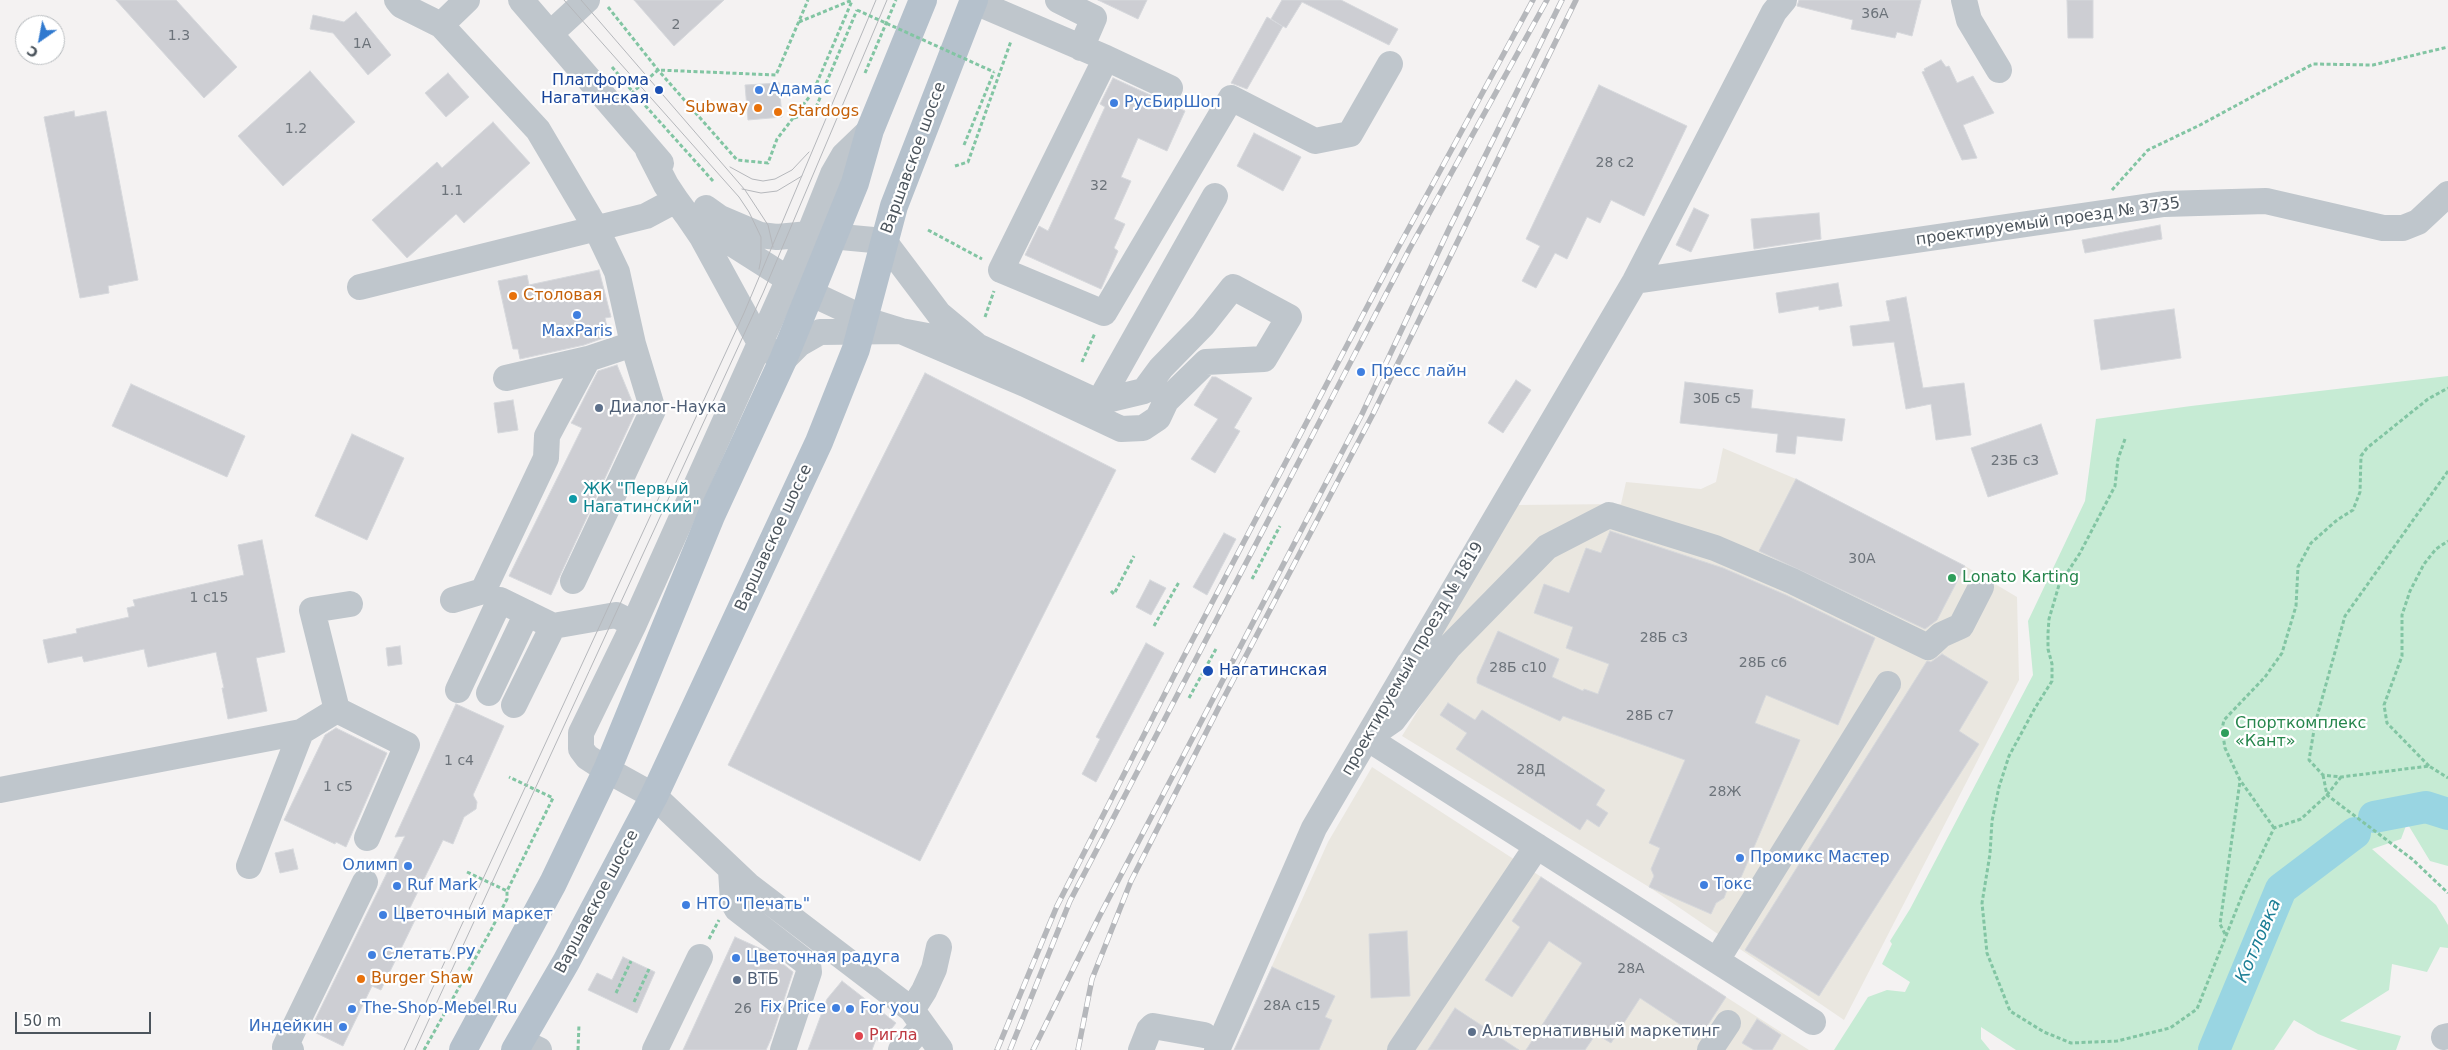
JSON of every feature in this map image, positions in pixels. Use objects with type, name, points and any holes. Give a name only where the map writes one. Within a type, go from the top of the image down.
[{"type":"main road","points":[[463,1050],[553,882],[607,770],[711,516],[783,360],[799,286],[821,236],[855,183],[870,130],[924,0]]},
{"type":"main road","name":"Варшавское шоссе","points":[[525,1047],[566,962],[654,796],[818,442],[856,349],[894,206],[974,1]]},
{"type":"street","points":[[397,0],[401,5],[441,25],[538,130],[596,228],[617,272],[633,344],[653,410],[572,581]]},
{"type":"street","points":[[441,25],[467,0]]},
{"type":"street","points":[[521,0],[648,150],[700,203],[720,218],[760,235],[777,237],[821,236],[884,241],[939,314],[975,345],[1095,409],[1121,429],[1143,428],[1158,418],[1166,400],[1206,362],[1264,359],[1289,317],[1233,287],[1203,325],[1161,368],[1144,390],[1095,409],[1025,384],[901,331]]},
{"type":"street","points":[[550,34],[587,0]]},
{"type":"street","points":[[1058,0],[1094,18],[1081,48]]},
{"type":"street","name":"проектируемый проезд № 1819","points":[[1210,1043],[1314,828],[1635,281],[1774,12],[1784,0]]},
{"type":"street","points":[[1964,0],[1968,20],[2000,70]]},
{"type":"street","points":[[974,1],[1170,88]]},
{"type":"street","points":[[1106,58],[1001,270],[1104,313],[1231,98],[1316,140],[1350,134],[1390,64]]},
{"type":"street","points":[[648,150],[682,208],[702,237],[760,343],[783,360],[799,344],[820,332],[862,324]]},
{"type":"street","name":"проектируемый проезд № 3735","points":[[1635,281],[2164,204],[2266,201],[2383,228],[2402,228],[2418,222],[2448,194]]},
{"type":"street","points":[[1095,409],[1215,196]]},
{"type":"street","points":[[360,287],[682,208],[799,286],[862,324],[975,345]]},
{"type":"street","points":[[799,286],[760,343],[634,624],[581,733],[581,748],[587,757],[654,796],[748,885],[918,1018],[940,1049]]},
{"type":"street","points":[[506,378],[588,359],[633,344]]},
{"type":"street","points":[[458,690],[492,596],[546,458],[546,436],[588,359]]},
{"type":"street","points":[[1813,1022],[1367,738],[1394,720],[1448,648],[1547,547],[1608,515],[1715,548],[1792,581],[1928,648],[1941,635],[1960,626],[1980,587]]},
{"type":"street","points":[[453,600],[492,596],[553,626],[616,615],[634,624]]},
{"type":"street","points":[[350,604],[312,610],[337,710],[407,745],[367,838]]},
{"type":"street","points":[[489,693],[527,613]]},
{"type":"street","points":[[514,705],[553,626]]},
{"type":"street","points":[[1717,960],[1888,684]]},
{"type":"street","points":[[0,790],[301,732],[337,710]]},
{"type":"street","points":[[249,866],[301,732]]},
{"type":"street","points":[[1400,1050],[1536,846]]},
{"type":"street","points":[[731,870],[734,902],[737,909],[808,964],[809,972],[783,1050]]},
{"type":"street","points":[[291,1050],[285,1047],[365,882]]},
{"type":"street","points":[[901,1050],[918,1018],[924,991],[934,969],[939,947]]},
{"type":"street","points":[[655,1050],[700,957]]},
{"type":"street","points":[[1710,1050],[1728,1023]]},
{"type":"street","points":[[1141,1050],[1149,1030],[1153,1026],[1210,1043]]},
{"type":"path","points":[[602,0],[658,70],[737,160],[768,162],[777,139],[814,92],[852,1]]},
{"type":"path","points":[[634,92],[658,70],[776,75],[808,0]]},
{"type":"path","points":[[865,73],[896,0]]},
{"type":"path","points":[[799,22],[852,1]]},
{"type":"path","points":[[793,119],[814,112],[857,10],[994,72],[964,145]]},
{"type":"path","points":[[955,166],[968,162],[1018,20]]},
{"type":"path","points":[[2088,215],[2148,150],[2208,121],[2313,64],[2373,65],[2448,48]]},
{"type":"path","points":[[612,68],[712,181]]},
{"type":"path","points":[[928,230],[1001,270],[985,317]]},
{"type":"path","points":[[1082,362],[1104,313]]},
{"type":"path","points":[[2274,828],[2240,780],[2225,748],[2222,729],[2224,720],[2265,677],[2284,649],[2296,606],[2298,567],[2311,543],[2337,520],[2354,510],[2360,492],[2361,456],[2367,448],[2428,399],[2448,388]]},
{"type":"path","points":[[2125,439],[2118,459],[2115,486],[2080,554],[2059,585],[2049,618],[2048,650],[2052,664],[2052,681],[2017,739],[1999,787],[1992,821],[1990,854],[1982,903],[1988,953],[2010,1011],[2044,1032],[2071,1043],[2117,1041],[2170,1028],[2196,1009],[2226,934],[2274,828],[2301,819],[2327,796],[2341,777]]},
{"type":"path","points":[[2448,471],[2345,616],[2315,724],[2309,760],[2323,775],[2327,796],[2412,859],[2448,893]]},
{"type":"path","points":[[1252,579],[1280,526]]},
{"type":"path","points":[[2448,541],[2436,550],[2424,564],[2410,591],[2402,615],[2402,656],[2384,704],[2387,723],[2428,766],[2448,778]]},
{"type":"path","points":[[1111,591],[1114,594],[1134,556]]},
{"type":"path","points":[[1154,626],[1179,582]]},
{"type":"path","points":[[1189,698],[1217,646]]},
{"type":"path","points":[[2323,775],[2341,777],[2428,766]]},
{"type":"path","points":[[424,1050],[490,932],[506,899],[507,891],[553,798],[509,777]]},
{"type":"path","points":[[2226,934],[2220,924],[2240,780]]},
{"type":"path","points":[[467,872],[507,891]]},
{"type":"path","points":[[700,957],[722,911]]},
{"type":"path","points":[[616,993],[631,961]]},
{"type":"path","points":[[634,1002],[649,969]]},
{"type":"path","points":[[578,1024],[578,1050]]},
{"type":"shaded area","points":[[1723,448],[1796,479],[1965,566],[2017,597],[2019,680],[1844,1020],[1649,887],[1402,736],[1445,667],[1429,651],[1516,505],[1621,504],[1626,482],[1701,489],[1716,482]]},
{"type":"shaded area","points":[[1372,767],[1809,1050],[1234,1050],[1328,842]]},
{"type":"green space","name":"Спорткомплекс «Кант»","points":[[2448,376],[2448,866],[2430,861],[2407,823],[2401,839],[2372,849],[2436,905],[2448,925],[2448,948],[2440,947],[2427,972],[2392,964],[2389,990],[2340,1021],[2401,1036],[2396,1050],[2358,1050],[2318,1034],[2294,1020],[2274,1050],[2016,1050],[1981,1027],[1981,1039],[1990,1050],[1834,1050],[1868,997],[1887,990],[1905,992],[1910,982],[1882,964],[1892,944],[1890,941],[1910,909],[2033,675],[2028,621],[2085,501],[2096,419]]},
{"type":"building","points":[[116,0],[176,0],[237,67],[204,98]]},
{"type":"building","points":[[634,0],[724,0],[674,46]]},
{"type":"building","points":[[1098,0],[1147,0],[1138,19]]},
{"type":"building","points":[[1282,0],[1341,0],[1398,29],[1389,45],[1302,2],[1286,28],[1283,26],[1247,89],[1231,83],[1267,17],[1282,26],[1271,19]]},
{"type":"building","points":[[1799,0],[1921,0],[1912,36],[1897,32],[1895,38],[1851,29],[1853,20],[1797,6]]},
{"type":"building","points":[[2067,0],[2093,0],[2093,38],[2068,38]]},
{"type":"building","points":[[356,12],[391,55],[368,75],[333,33],[310,29],[313,15],[344,22]]},
{"type":"building","points":[[1941,60],[1946,67],[1949,66],[1957,83],[1973,76],[1994,113],[1963,125],[1977,158],[1962,160],[1922,72]]},
{"type":"building","points":[[310,71],[355,122],[283,186],[238,136]]},
{"type":"building","points":[[448,73],[469,97],[446,117],[425,93]]},
{"type":"building","points":[[1113,78],[1185,111],[1167,151],[1138,138],[1121,177],[1131,181],[1114,219],[1125,224],[1114,248],[1118,251],[1101,289],[1025,255],[1039,226],[1048,231],[1105,107],[1100,104]]},
{"type":"building","points":[[779,83],[782,117],[748,120],[745,85]]},
{"type":"building","points":[[1599,85],[1687,126],[1644,216],[1611,200],[1600,223],[1587,217],[1567,259],[1555,253],[1536,288],[1522,281],[1540,246],[1526,239]]},
{"type":"building","points":[[74,111],[75,117],[106,111],[138,280],[108,286],[109,293],[80,298],[44,117]]},
{"type":"building","points":[[493,122],[530,163],[464,223],[456,214],[407,258],[372,220],[437,162],[442,168]]},
{"type":"building","points":[[1254,133],[1301,157],[1283,191],[1237,166]]},
{"type":"building","points":[[1694,208],[1709,215],[1691,252],[1676,245]]},
{"type":"building","points":[[1819,213],[1821,239],[1754,249],[1751,219]]},
{"type":"building","points":[[2160,225],[2162,239],[2085,253],[2082,240]]},
{"type":"building","points":[[599,270],[611,317],[605,318],[609,336],[584,345],[520,359],[518,349],[513,349],[498,281],[527,275],[529,285]]},
{"type":"building","points":[[1838,283],[1842,306],[1819,310],[1819,306],[1779,313],[1776,293]]},
{"type":"building","points":[[1906,297],[1923,388],[1964,383],[1971,435],[1936,440],[1931,404],[1906,409],[1894,342],[1853,346],[1850,326],[1890,321],[1886,301]]},
{"type":"building","points":[[2174,309],[2181,358],[2101,370],[2094,320]]},
{"type":"building","name":"ЖК \"Первый Нагатинский\"","points":[[617,365],[636,411],[551,595],[509,576],[582,428],[571,423],[598,371]]},
{"type":"building","points":[[925,373],[1116,470],[920,861],[728,765]]},
{"type":"building","points":[[1212,377],[1216,377],[1252,398],[1234,428],[1240,431],[1215,473],[1191,459],[1218,419],[1194,405]]},
{"type":"building","points":[[1516,380],[1531,390],[1503,433],[1488,423]]},
{"type":"building","points":[[1685,382],[1753,390],[1751,408],[1845,419],[1842,441],[1797,436],[1795,454],[1776,452],[1778,434],[1680,423]]},
{"type":"building","points":[[131,384],[245,436],[227,477],[112,426]]},
{"type":"building","points":[[513,400],[518,430],[498,433],[494,403]]},
{"type":"building","points":[[2041,424],[2058,474],[1988,497],[1971,448]]},
{"type":"building","points":[[352,434],[404,458],[367,540],[315,516]]},
{"type":"building","points":[[1796,479],[1965,566],[1937,620],[1925,629],[1759,551]]},
{"type":"building","points":[[1610,531],[1723,568],[1786,595],[1875,638],[1838,725],[1766,695],[1755,723],[1800,740],[1739,882],[1731,879],[1724,898],[1716,903],[1711,914],[1649,887],[1654,876],[1651,869],[1660,848],[1649,843],[1685,760],[1563,716],[1560,721],[1477,683],[1477,678],[1498,631],[1559,659],[1552,677],[1583,691],[1584,689],[1598,694],[1609,664],[1566,648],[1573,627],[1534,613],[1544,584],[1569,593],[1586,548],[1601,553]]},
{"type":"building","points":[[1224,533],[1236,539],[1207,595],[1193,587]]},
{"type":"building","points":[[262,540],[285,652],[256,658],[267,711],[228,719],[222,688],[224,688],[216,652],[148,667],[144,649],[84,662],[82,656],[48,663],[43,640],[77,633],[76,629],[129,617],[127,608],[135,606],[133,600],[244,575],[238,545]]},
{"type":"building","points":[[1150,580],[1166,588],[1151,615],[1136,607]]},
{"type":"building","points":[[1146,643],[1164,653],[1096,782],[1082,774],[1100,739],[1096,737]]},
{"type":"building","points":[[400,646],[402,664],[388,666],[386,648]]},
{"type":"building","points":[[1942,654],[1988,682],[1959,731],[1979,744],[1819,996],[1745,950],[1927,661],[1931,662]]},
{"type":"building","points":[[1448,703],[1475,720],[1482,710],[1605,790],[1596,805],[1608,813],[1599,827],[1587,819],[1580,830],[1456,749],[1467,733],[1440,715]]},
{"type":"building","points":[[456,704],[504,726],[473,795],[477,802],[476,809],[464,817],[453,844],[443,840],[406,916],[415,920],[381,990],[372,986],[343,1046],[310,1030],[405,836],[395,837]]},
{"type":"building","points":[[336,728],[387,753],[346,847],[336,842],[335,844],[284,820],[325,735]]},
{"type":"building","points":[[293,849],[298,869],[280,873],[275,853]]},
{"type":"building","points":[[1541,877],[1726,997],[1698,1040],[1682,1030],[1684,1027],[1640,998],[1611,1043],[1596,1034],[1585,1050],[1526,1050],[1582,963],[1549,941],[1512,997],[1485,980],[1520,927],[1512,921]]},
{"type":"building","points":[[1407,931],[1410,996],[1371,998],[1369,934]]},
{"type":"building","points":[[735,937],[768,952],[793,972],[766,1050],[683,1050]]},
{"type":"building","points":[[623,957],[655,972],[637,1013],[588,990],[597,973],[612,980]]},
{"type":"building","points":[[1272,967],[1335,996],[1325,1017],[1332,1020],[1319,1050],[1234,1050]]},
{"type":"building","name":"For you","points":[[842,981],[896,1023],[881,1042],[876,1039],[872,1050],[808,1050],[827,999]]},
{"type":"building","points":[[1455,1008],[1519,1050],[1428,1050]]},
{"type":"building","points":[[1757,1019],[1781,1035],[1772,1050],[1754,1050],[1742,1043]]},
{"type":"waterway","name":"Котловка","points":[[2374,817],[2426,807],[2448,814]]},
{"type":"waterway","name":"Котловка","points":[[2214,1050],[2281,889],[2355,833]]},
{"type":"tram line","points":[[564,0],[739,197],[749,212],[761,237],[759,269]]},
{"type":"tram line","points":[[581,0],[745,190],[768,225],[773,247]]},
{"type":"tram line","points":[[404,1050],[744,313],[876,0]]},
{"type":"tram line","points":[[415,1050],[763,293],[887,0]]},
{"type":"tram line","points":[[730,167],[752,179],[763,181],[775,179],[792,170],[809,152]]},
{"type":"tram line","points":[[742,189],[761,193],[777,191],[802,176]]},
{"type":"railway","points":[[997,1050],[1057,906],[1183,658],[1398,248],[1533,0]]},
{"type":"railway","points":[[1010,1050],[1070,901],[1410,248],[1547,0]]},
{"type":"railway","points":[[1033,1050],[1099,917],[1362,414],[1449,229],[1562,0]]},
{"type":"railway","points":[[1078,1050],[1092,979],[1131,881],[1219,707],[1373,414],[1576,0]]},
{"type":"place","name":"Платформа Нагатинская","points":[[659,90]]},
{"type":"place","name":"Адамас","points":[[759,90]]},
{"type":"place","name":"РусБирШоп","points":[[1114,103]]},
{"type":"place","name":"Subway","points":[[758,108]]},
{"type":"place","name":"Stardogs","points":[[778,112]]},
{"type":"place","name":"Столовая","points":[[513,296]]},
{"type":"place","name":"MaxParis","points":[[577,315]]},
{"type":"place","name":"Пресс лайн","points":[[1361,372]]},
{"type":"place","name":"Диалог-Наука","points":[[599,408]]},
{"type":"place","name":"ЖК \"Первый Нагатинский\"","points":[[573,499]]},
{"type":"place","name":"Lonato Karting","points":[[1952,578]]},
{"type":"place","name":"Нагатинская","points":[[1208,671]]},
{"type":"place","name":"Спорткомплекс «Кант»","points":[[2225,733]]},
{"type":"place","name":"Промикс Мастер","points":[[1740,858]]},
{"type":"place","name":"Олимп","points":[[408,866]]},
{"type":"place","name":"Токс","points":[[1704,885]]},
{"type":"place","name":"Ruf Mark","points":[[397,886]]},
{"type":"place","name":"НТО \"Печать\"","points":[[686,905]]},
{"type":"place","name":"Цветочный маркет","points":[[383,915]]},
{"type":"place","name":"Слетать.РУ","points":[[372,955]]},
{"type":"place","name":"Цветочная радуга","points":[[736,958]]},
{"type":"place","name":"Burger Shaw","points":[[361,979]]},
{"type":"place","name":"ВТБ","points":[[737,980]]},
{"type":"place","name":"Fix Price","points":[[836,1008]]},
{"type":"place","name":"The-Shop-Mebel.Ru","points":[[352,1009]]},
{"type":"place","name":"For you","points":[[850,1009]]},
{"type":"place","name":"Индейкин","points":[[343,1027]]},
{"type":"place","name":"Альтернативный маркетинг","points":[[1472,1032]]},
{"type":"place","name":"Ригла","points":[[859,1036]]}]
